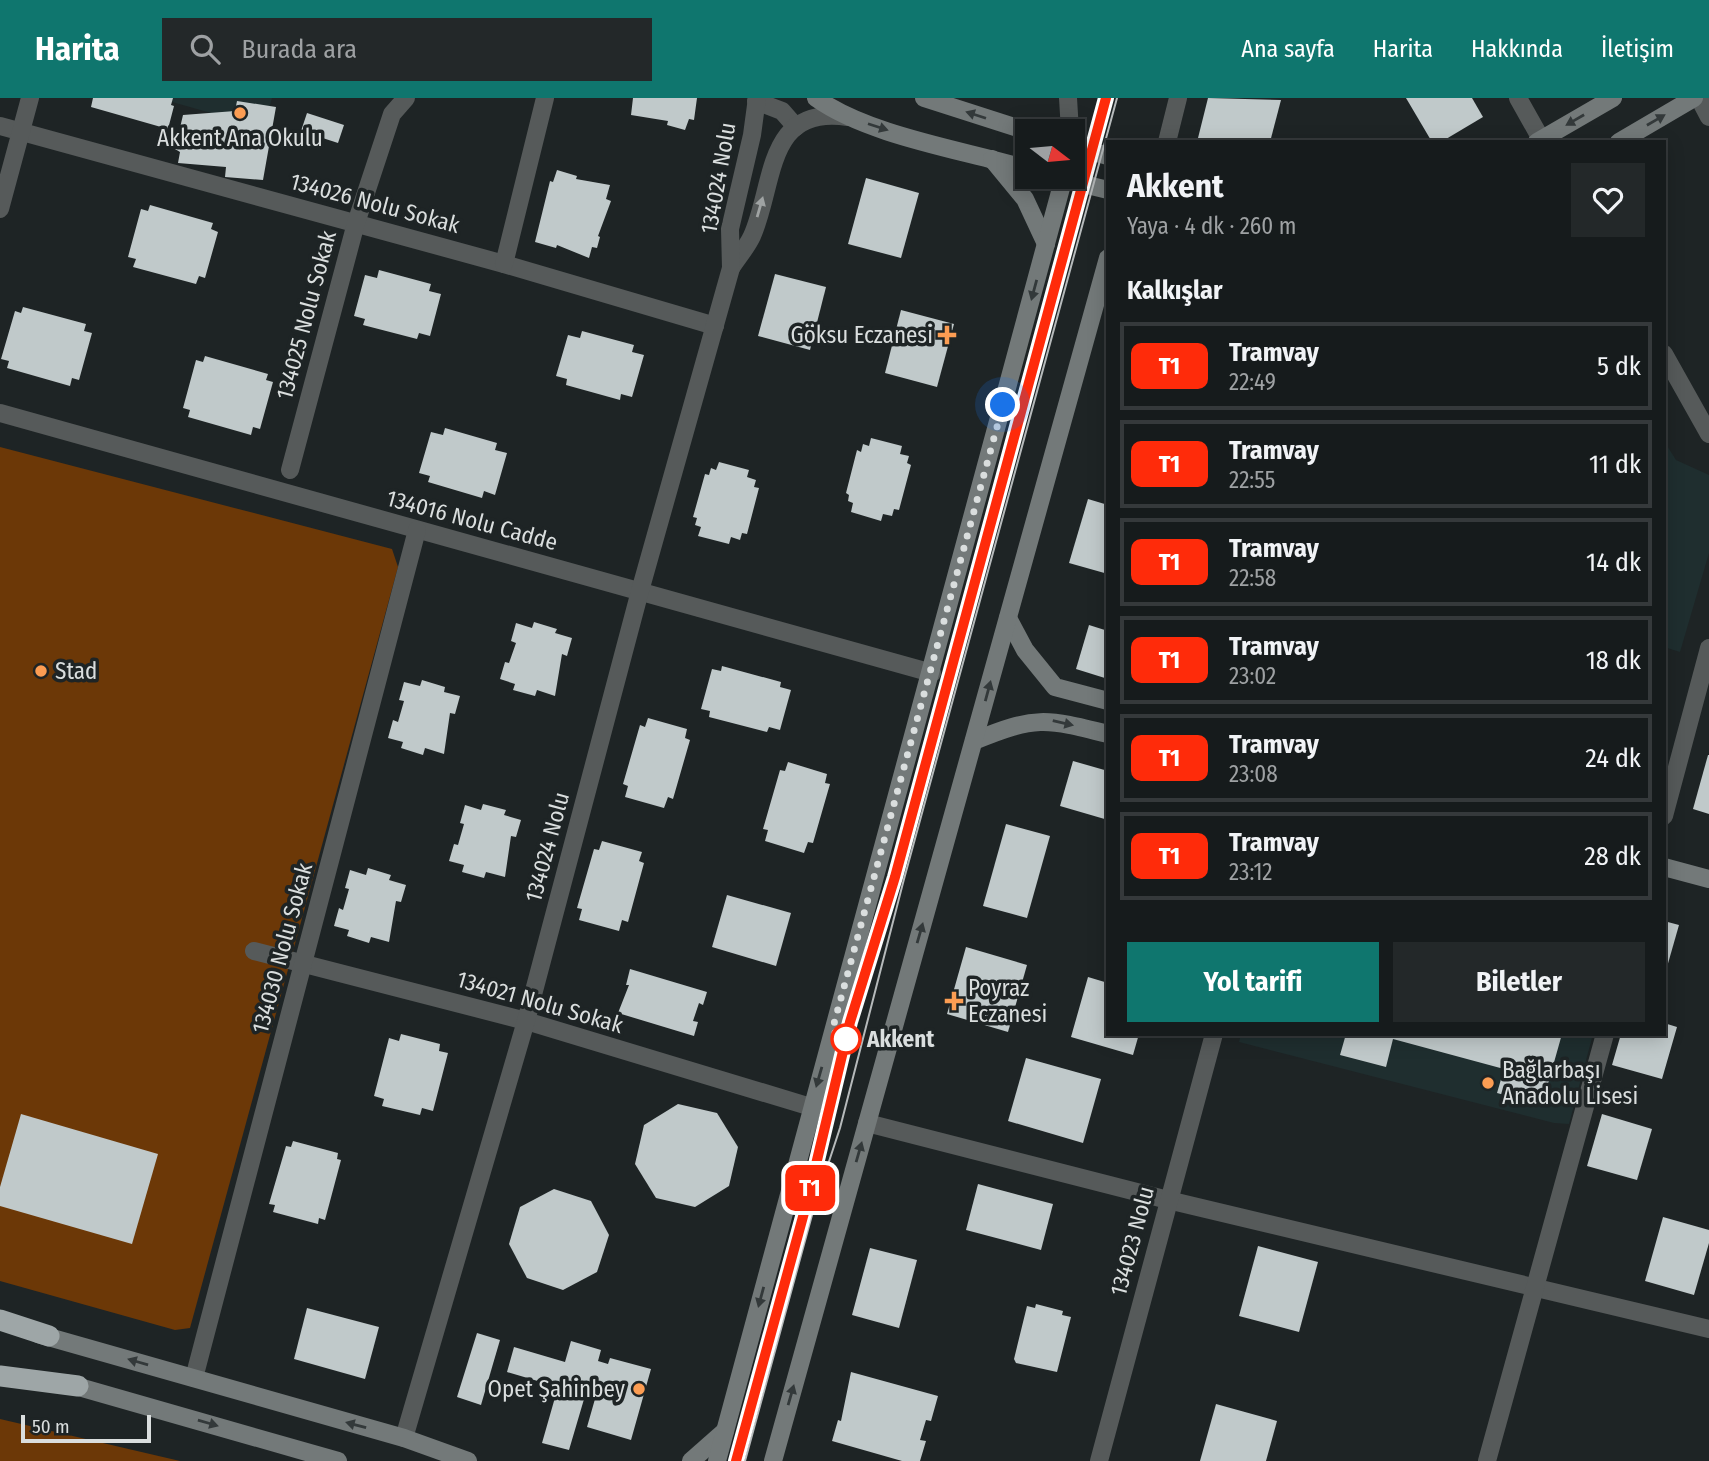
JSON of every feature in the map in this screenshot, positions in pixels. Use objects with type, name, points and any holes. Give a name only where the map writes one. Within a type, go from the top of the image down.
[{"type":"highway","points":[[0,1322],[49,1336]]},
{"type":"highway","points":[[0,1376],[78,1386]]},
{"type":"main road","points":[[816,98],[848,117],[1015,166]]},
{"type":"main road","points":[[924,98],[1015,127]]},
{"type":"main road","points":[[1541,140],[1613,98]]},
{"type":"main road","points":[[1622,140],[1696,98]]},
{"type":"main road","points":[[1085,149],[1106,155]]},
{"type":"main road","points":[[992,159],[1025,199],[1046,244]]},
{"type":"main road","points":[[1085,184],[1106,190]]},
{"type":"main road","points":[[718,1461],[811,1107],[932,674],[1046,244],[1058,189]]},
{"type":"main road","points":[[774,1459],[1106,267]]},
{"type":"main road","points":[[1008,618],[1025,650],[1055,687],[1106,700]]},
{"type":"main road","points":[[974,741],[1013,725],[1046,719],[1106,734]]},
{"type":"main road","points":[[1666,868],[1709,879]]},
{"type":"main road","points":[[49,1336],[404,1438],[468,1461]]},
{"type":"main road","points":[[0,1367],[78,1386],[338,1461]]},
{"type":"main road","points":[[691,1461],[725,1431]]},
{"type":"street","points":[[0,209],[30,98]]},
{"type":"street","name":"134025 Nolu Sokak","points":[[290,470],[356,223],[392,114],[406,98]]},
{"type":"street","points":[[504,264],[545,98]]},
{"type":"street","points":[[1068,98],[1069,119]]},
{"type":"street","points":[[1168,140],[1178,98]]},
{"type":"street","points":[[1518,98],[1539,140]]},
{"type":"street","points":[[1696,98],[1709,117]]},
{"type":"street","points":[[757,100],[782,111],[796,127],[816,117],[848,117]]},
{"type":"street","name":"134024 Nolu","points":[[404,1438],[526,1021],[640,591],[731,268],[730,229],[752,135],[757,100]]},
{"type":"street","name":"134026 Nolu Sokak","points":[[0,126],[504,264],[715,326]]},
{"type":"street","name":"134024 Nolu","points":[[731,268],[752,236],[774,156],[796,127]]},
{"type":"street","points":[[1666,358],[1709,434]]},
{"type":"street","name":"134016 Nolu Cadde","points":[[0,413],[932,674]]},
{"type":"street","name":"134030 Nolu Sokak","points":[[194,1378],[417,530]]},
{"type":"street","points":[[1666,809],[1709,648]]},
{"type":"street","name":"134021 Nolu Sokak","points":[[254,951],[526,1021],[811,1107]]},
{"type":"street","name":"134023 Nolu","points":[[1099,1461],[1213,1036]]},
{"type":"street","points":[[1487,1461],[1604,1036]]},
{"type":"street","points":[[867,1123],[1168,1200],[1535,1285],[1709,1329]]},
{"type":"shaded area","name":"Akkent Ana Okulu","points":[[158,98],[272,98],[264,128]]},
{"type":"shaded area","points":[[1666,444],[1676,460],[1709,475],[1709,553],[1680,652],[1666,648]]},
{"type":"shaded area","points":[[0,447],[392,549],[398,567],[190,1328],[175,1330],[0,1281]]},
{"type":"shaded area","name":"Bağlarbaşı Anadolu Lisesi","points":[[1240,1036],[1592,1036],[1569,1124],[1554,1123],[1239,1042]]},
{"type":"shaded area","points":[[0,1419],[180,1461],[0,1461]]},
{"type":"building","points":[[93,98],[173,98],[171,105],[174,106],[168,129],[91,107]]},
{"type":"building","points":[[633,98],[697,98],[694,120],[689,119],[685,130],[667,125],[668,121],[631,115]]},
{"type":"building","points":[[1208,98],[1281,100],[1271,140],[1198,138]]},
{"type":"building","points":[[1406,98],[1472,98],[1483,117],[1444,140],[1431,140]]},
{"type":"building","points":[[237,101],[276,107],[263,180],[225,177],[226,167],[178,163],[180,152],[175,149],[183,115],[235,111]]},
{"type":"building","points":[[307,113],[344,125],[338,143],[301,131]]},
{"type":"building","points":[[557,170],[577,176],[576,179],[610,185],[606,199],[611,201],[598,236],[597,248],[592,247],[589,258],[557,245],[556,248],[535,242],[550,181],[553,182]]},
{"type":"building","points":[[866,178],[919,193],[901,258],[848,244]]},
{"type":"building","points":[[150,205],[213,223],[211,229],[218,232],[205,278],[199,276],[196,284],[133,267],[136,259],[128,257],[141,209],[148,211]]},
{"type":"building","points":[[379,270],[431,284],[429,291],[441,294],[430,336],[419,333],[417,339],[363,325],[365,319],[354,316],[365,275],[377,278]]},
{"type":"building","points":[[775,274],[826,287],[810,350],[758,336]]},
{"type":"building","points":[[23,307],[86,324],[84,331],[92,333],[79,380],[72,378],[70,386],[7,368],[9,361],[1,359],[15,311],[21,313]]},
{"type":"building","points":[[901,310],[954,324],[937,387],[885,373]]},
{"type":"building","points":[[582,331],[634,345],[632,352],[644,355],[632,397],[621,394],[620,400],[566,385],[567,379],[556,376],[568,335],[580,338]]},
{"type":"building","points":[[205,356],[268,374],[266,380],[273,382],[260,429],[253,427],[251,435],[188,417],[190,410],[183,408],[196,360],[203,362]]},
{"type":"building","points":[[445,428],[497,443],[495,450],[507,453],[495,495],[484,491],[482,498],[428,482],[430,476],[419,473],[431,432],[443,435]]},
{"type":"building","points":[[871,438],[902,446],[900,454],[909,456],[907,463],[911,465],[899,510],[894,509],[892,516],[883,514],[881,521],[851,512],[853,503],[848,501],[849,495],[846,493],[857,450],[861,452],[863,444],[869,446]]},
{"type":"building","points":[[719,462],[749,470],[747,477],[756,480],[754,487],[759,488],[747,534],[742,533],[740,540],[731,537],[729,544],[698,536],[701,527],[695,525],[697,518],[693,517],[705,474],[709,475],[711,468],[716,470]]},
{"type":"building","points":[[1088,499],[1106,504],[1106,573],[1069,563]]},
{"type":"building","points":[[534,622],[557,629],[555,633],[572,638],[567,656],[562,654],[555,696],[537,690],[535,696],[513,690],[515,684],[500,679],[505,662],[509,663],[516,643],[511,641],[516,623],[532,628]]},
{"type":"building","points":[[1089,625],[1106,630],[1106,678],[1076,669]]},
{"type":"building","points":[[722,666],[781,682],[780,687],[791,690],[780,730],[769,727],[767,732],[709,717],[710,711],[701,709],[712,669],[721,671]]},
{"type":"building","points":[[422,680],[445,687],[444,692],[460,696],[455,714],[450,713],[444,754],[425,748],[423,755],[401,748],[403,742],[388,738],[393,720],[398,722],[404,701],[399,700],[404,682],[420,686]]},
{"type":"building","points":[[648,718],[687,729],[685,738],[690,740],[673,799],[668,797],[664,808],[625,797],[628,786],[623,784],[640,725],[645,727]]},
{"type":"building","points":[[1709,755],[1709,814],[1693,809]]},
{"type":"building","points":[[1073,761],[1106,770],[1106,819],[1060,806]]},
{"type":"building","points":[[788,762],[827,774],[825,783],[830,784],[813,843],[808,842],[804,853],[765,841],[768,830],[763,829],[780,770],[785,771]]},
{"type":"building","points":[[483,804],[506,810],[504,815],[521,820],[516,837],[511,836],[505,877],[486,872],[484,878],[462,872],[464,865],[449,861],[454,844],[458,845],[464,824],[460,823],[465,805],[481,810]]},
{"type":"building","points":[[1006,824],[1050,836],[1027,918],[983,906]]},
{"type":"building","points":[[602,841],[642,852],[639,861],[644,863],[628,922],[622,920],[619,931],[579,920],[582,909],[577,908],[594,849],[599,850]]},
{"type":"building","points":[[368,868],[391,875],[389,880],[406,885],[401,902],[396,901],[389,942],[371,937],[369,943],[347,936],[349,930],[334,926],[339,908],[343,910],[349,889],[345,888],[350,870],[366,875]]},
{"type":"building","points":[[727,895],[791,913],[776,966],[712,947]]},
{"type":"building","points":[[1666,922],[1679,925],[1666,967]]},
{"type":"building","points":[[966,947],[1027,965],[1008,1032],[947,1014]]},
{"type":"building","points":[[630,969],[707,992],[703,1005],[699,1003],[693,1021],[698,1022],[694,1036],[618,1013],[629,985],[626,985]]},
{"type":"building","points":[[1088,977],[1106,982],[1106,1036],[1138,1036],[1133,1055],[1071,1037]]},
{"type":"building","points":[[1666,1024],[1677,1027],[1662,1079],[1612,1065],[1620,1036],[1666,1036]]},
{"type":"building","points":[[401,1034],[440,1044],[439,1051],[448,1053],[433,1111],[422,1108],[420,1115],[382,1106],[384,1099],[374,1096],[389,1038],[399,1041]]},
{"type":"building","points":[[1345,1036],[1561,1036],[1542,1105],[1497,1093],[1504,1069],[1393,1039],[1386,1067],[1340,1055]]},
{"type":"building","points":[[1026,1058],[1101,1079],[1083,1143],[1008,1121]]},
{"type":"building","points":[[678,1104],[717,1113],[738,1147],[729,1186],[695,1207],[656,1198],[635,1164],[644,1125]]},
{"type":"building","points":[[21,1114],[158,1154],[132,1244],[0,1206],[0,1187]]},
{"type":"building","points":[[1602,1114],[1652,1129],[1637,1180],[1587,1166]]},
{"type":"building","points":[[293,1141],[338,1153],[337,1159],[341,1160],[325,1220],[319,1218],[318,1224],[273,1212],[275,1205],[269,1204],[286,1146],[291,1147]]},
{"type":"building","points":[[978,1184],[1053,1204],[1041,1250],[966,1230]]},
{"type":"building","points":[[554,1189],[591,1201],[609,1235],[597,1272],[563,1290],[527,1278],[509,1244],[520,1207]]},
{"type":"building","points":[[1663,1217],[1709,1230],[1709,1243],[1694,1295],[1645,1281]]},
{"type":"building","points":[[1258,1246],[1318,1262],[1299,1332],[1239,1316]]},
{"type":"building","points":[[870,1248],[917,1260],[899,1328],[852,1315]]},
{"type":"building","points":[[1036,1304],[1063,1311],[1062,1315],[1071,1317],[1057,1372],[1016,1363],[1014,1359],[1027,1306],[1035,1308]]},
{"type":"building","points":[[307,1308],[379,1327],[365,1379],[294,1359]]},
{"type":"building","points":[[477,1333],[500,1340],[481,1405],[457,1397]]},
{"type":"building","points":[[571,1341],[601,1350],[598,1361],[608,1364],[610,1358],[651,1369],[631,1440],[587,1427],[597,1392],[587,1389],[569,1450],[542,1443],[558,1387],[507,1372],[514,1347],[565,1362]]},
{"type":"building","points":[[851,1372],[938,1396],[931,1421],[926,1420],[920,1440],[926,1441],[920,1461],[902,1461],[832,1441],[838,1420],[841,1421]]},
{"type":"building","points":[[1216,1404],[1277,1421],[1266,1461],[1200,1461]]},
{"type":"tram line","name":"T1","points":[[736,1461],[807,1202],[850,1022],[895,877],[1106,98]]},
{"type":"tram line","points":[[745,1461],[815,1204],[840,1128],[904,879],[1117,98]]},
{"type":"tram line","points":[[808,1199],[850,1022],[896,875]]},
{"type":"place","name":"Akkent Ana Okulu","points":[[240,113]]},
{"type":"place","name":"Göksu Eczanesi","points":[[947,335]]},
{"type":"place","name":"Stad","points":[[41,671]]},
{"type":"place","name":"Poyraz Eczanesi","points":[[954,1001]]},
{"type":"place","name":"Akkent","points":[[846,1039]]},
{"type":"place","name":"Bağlarbaşı Anadolu Lisesi","points":[[1488,1083]]},
{"type":"place","name":"Opet Şahinbey","points":[[639,1389]]},
{"type":"route","points":[[846,1039],[832,1031],[932,674],[1003,405]]}]
